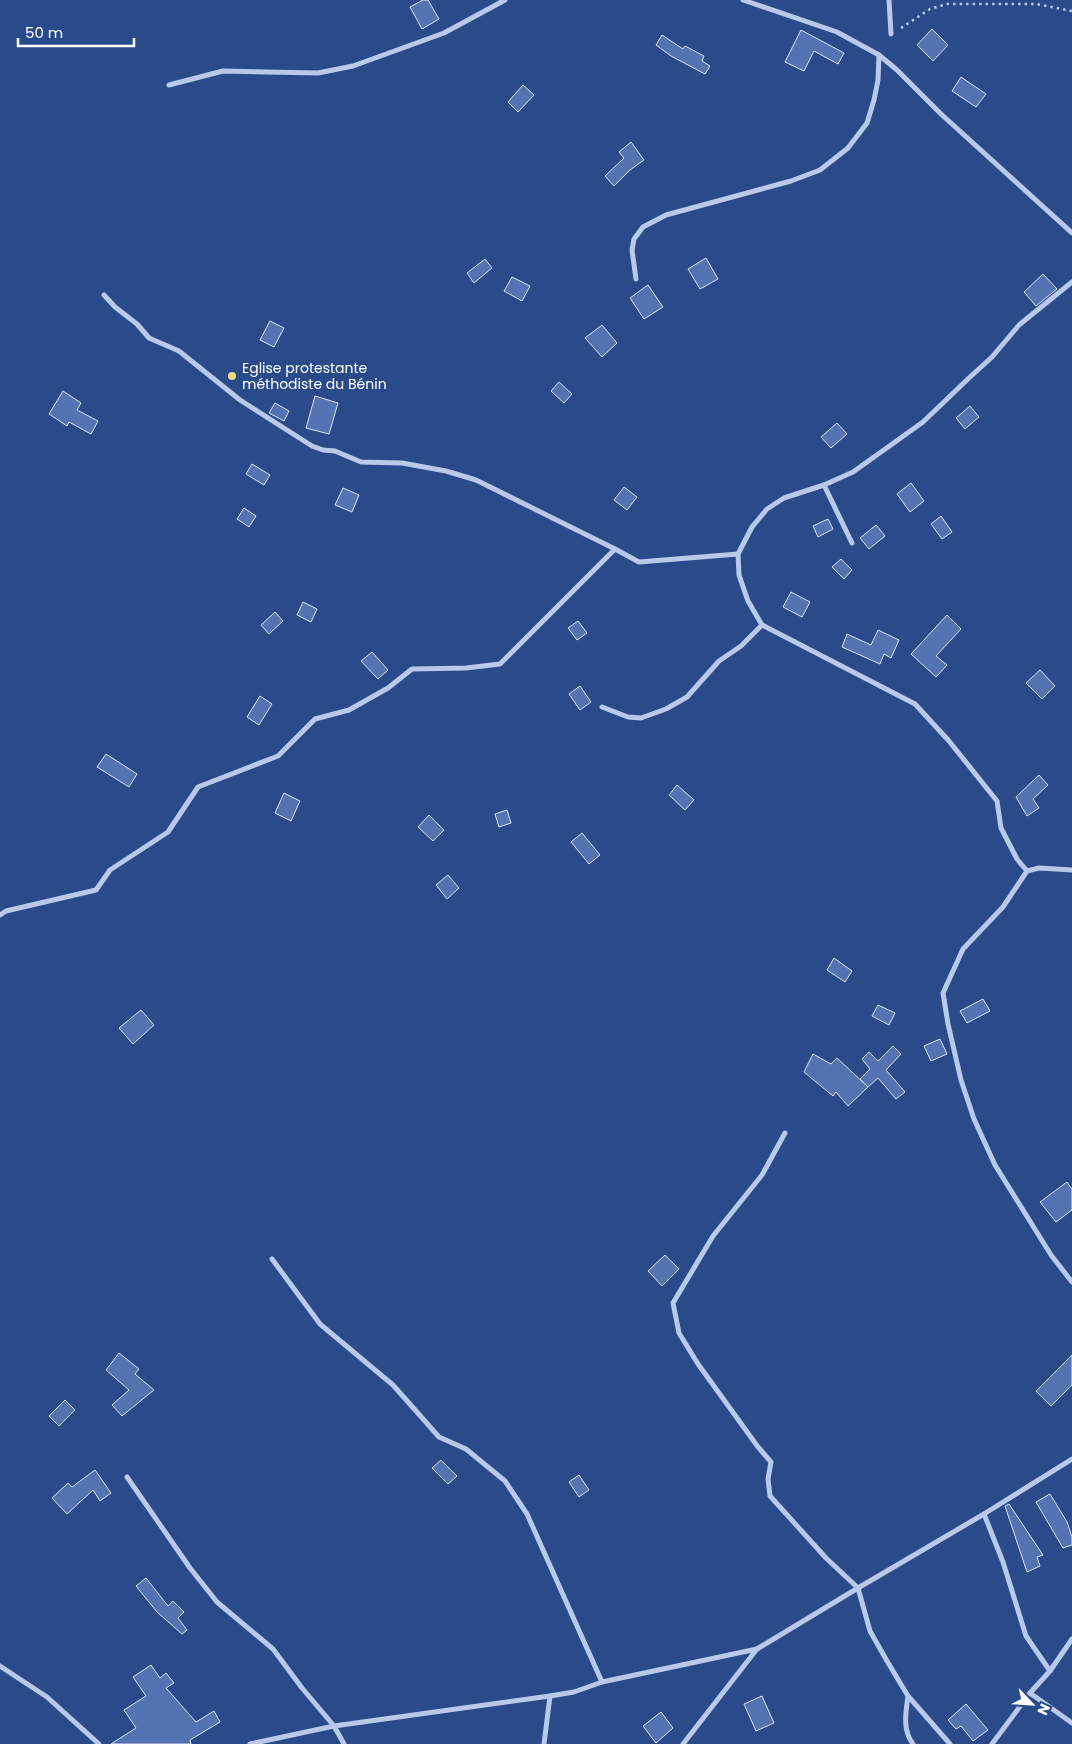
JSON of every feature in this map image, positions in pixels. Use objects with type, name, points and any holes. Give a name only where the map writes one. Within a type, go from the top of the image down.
[{"type":"street","points":[[168,85],[223,71],[318,73],[353,66],[444,33],[505,0]]},
{"type":"street","points":[[743,0],[837,32],[879,56],[897,70],[941,114],[1072,233]]},
{"type":"street","points":[[889,0],[891,34]]},
{"type":"street","points":[[636,279],[632,250],[634,238],[642,227],[666,215],[791,181],[820,170],[848,148],[869,116],[878,80],[879,56]]},
{"type":"street","points":[[1027,871],[1016,860],[1001,828],[997,801],[949,741],[915,704],[762,625],[748,601],[739,576],[738,554],[752,527],[767,509],[784,498],[824,485],[853,472],[923,422],[992,357],[1019,326],[1072,282]]},
{"type":"street","points":[[104,295],[115,307],[137,324],[149,338],[179,352],[240,400],[312,446],[323,450],[335,451],[361,462],[402,463],[446,471],[476,480],[639,562],[738,554]]},
{"type":"street","points":[[824,485],[852,543]]},
{"type":"street","points":[[0,916],[6,911],[96,890],[110,870],[168,832],[198,787],[278,756],[315,719],[349,710],[388,688],[412,669],[466,668],[500,664],[615,549]]},
{"type":"street","points":[[602,707],[628,717],[641,718],[666,709],[687,697],[719,661],[741,646],[762,625]]},
{"type":"street","points":[[1072,870],[1039,868],[1027,871],[1002,906],[963,949],[943,993],[961,1080],[974,1119],[995,1165],[1052,1255],[1072,1282]]},
{"type":"street","points":[[785,1133],[762,1175],[713,1236],[673,1303],[679,1333],[698,1364],[771,1462],[768,1479],[770,1496],[826,1558],[858,1588],[870,1631],[908,1696],[950,1744]]},
{"type":"street","points":[[272,1259],[320,1324],[393,1385],[439,1437],[466,1449],[505,1481],[527,1514],[602,1682]]},
{"type":"street","points":[[250,1744],[334,1726],[574,1692],[602,1682],[757,1649],[984,1514],[1072,1459]]},
{"type":"street","points":[[126,1477],[190,1568],[217,1602],[273,1649],[334,1726],[344,1744]]},
{"type":"street","points":[[984,1514],[1003,1562],[1026,1636],[1050,1671]]},
{"type":"street","points":[[992,1744],[1030,1693],[1050,1671],[1072,1639]]},
{"type":"street","points":[[683,1744],[757,1649]]},
{"type":"street","points":[[0,1666],[47,1697],[99,1744]]},
{"type":"street","points":[[1030,1693],[1072,1723]]},
{"type":"street","points":[[544,1744],[550,1696]]},
{"type":"street","points":[[908,1696],[906,1726],[909,1740],[913,1744]]},
{"type":"path","points":[[891,34],[930,9],[947,4],[1036,4],[1072,11]]},
{"type":"building","points":[[423,0],[428,0],[439,19],[422,29],[410,7]]},
{"type":"building","points":[[932,29],[948,45],[933,61],[917,45]]},
{"type":"building","points":[[801,30],[844,53],[838,64],[814,51],[804,71],[785,62]]},
{"type":"building","points":[[662,35],[683,49],[685,46],[704,56],[702,61],[710,66],[705,74],[671,56],[656,45]]},
{"type":"building","points":[[961,77],[986,94],[976,107],[952,91]]},
{"type":"building","points":[[523,85],[534,95],[518,112],[508,102]]},
{"type":"building","points":[[631,142],[644,160],[630,170],[614,186],[605,176],[624,158],[619,152]]},
{"type":"building","points":[[706,258],[718,279],[700,289],[688,269]]},
{"type":"building","points":[[485,259],[492,268],[474,283],[467,273]]},
{"type":"building","points":[[1043,274],[1057,289],[1036,306],[1024,292]]},
{"type":"building","points":[[512,277],[530,286],[522,301],[504,291]]},
{"type":"building","points":[[648,285],[663,307],[644,319],[630,298]]},
{"type":"building","points":[[270,321],[284,328],[274,347],[260,340]]},
{"type":"building","points":[[602,325],[617,343],[602,357],[585,338]]},
{"type":"building","points":[[559,382],[572,394],[564,403],[551,391]]},
{"type":"building","points":[[63,391],[81,403],[77,410],[98,421],[91,434],[69,422],[67,426],[49,414]]},
{"type":"building","points":[[315,396],[338,403],[329,434],[306,428]]},
{"type":"building","points":[[275,403],[289,411],[284,421],[269,413]]},
{"type":"building","points":[[970,406],[979,417],[965,429],[956,418]]},
{"type":"building","points":[[837,423],[847,434],[831,448],[821,437]]},
{"type":"building","points":[[252,464],[270,475],[264,485],[246,474]]},
{"type":"building","points":[[911,483],[924,501],[910,512],[897,494]]},
{"type":"building","points":[[624,487],[637,497],[627,510],[614,500]]},
{"type":"building","points":[[343,488],[359,495],[352,512],[335,505]]},
{"type":"building","points":[[244,508],[256,516],[249,527],[237,519]]},
{"type":"building","points":[[941,516],[952,532],[942,539],[931,524]]},
{"type":"building","points":[[828,519],[833,529],[818,537],[813,526]]},
{"type":"building","points":[[876,525],[885,536],[869,549],[860,538]]},
{"type":"building","points":[[841,559],[852,570],[844,579],[832,567]]},
{"type":"building","points":[[791,592],[810,602],[802,617],[783,607]]},
{"type":"building","points":[[303,602],[317,609],[311,622],[297,615]]},
{"type":"building","points":[[275,612],[283,621],[269,634],[261,625]]},
{"type":"building","points":[[947,615],[961,629],[936,656],[947,665],[936,677],[911,654]]},
{"type":"building","points":[[578,621],[587,633],[577,640],[568,628]]},
{"type":"building","points":[[878,630],[899,640],[891,658],[884,654],[880,664],[842,647],[847,634],[871,645]]},
{"type":"building","points":[[372,652],[388,670],[378,679],[361,661]]},
{"type":"building","points":[[1040,670],[1055,686],[1042,699],[1026,683]]},
{"type":"building","points":[[580,686],[591,702],[580,710],[569,694]]},
{"type":"building","points":[[260,696],[272,704],[259,725],[247,717]]},
{"type":"building","points":[[106,754],[137,774],[129,787],[97,767]]},
{"type":"building","points":[[1039,775],[1048,785],[1033,799],[1039,808],[1027,816],[1016,797]]},
{"type":"building","points":[[677,785],[694,800],[685,810],[669,795]]},
{"type":"building","points":[[284,793],[300,801],[291,821],[275,813]]},
{"type":"building","points":[[507,810],[511,823],[499,827],[495,814]]},
{"type":"building","points":[[429,815],[444,830],[433,841],[418,827]]},
{"type":"building","points":[[582,833],[600,855],[589,864],[571,842]]},
{"type":"building","points":[[448,875],[459,888],[447,899],[436,885]]},
{"type":"building","points":[[834,958],[852,971],[845,982],[827,970]]},
{"type":"building","points":[[983,999],[990,1011],[967,1023],[960,1011]]},
{"type":"building","points":[[878,1005],[895,1013],[889,1025],[872,1016]]},
{"type":"building","points":[[141,1010],[154,1025],[133,1044],[119,1028]]},
{"type":"building","points":[[940,1039],[947,1054],[931,1061],[924,1046]]},
{"type":"building","points":[[893,1046],[901,1054],[886,1070],[905,1092],[896,1099],[878,1078],[868,1087],[860,1079],[870,1069],[862,1059],[869,1052],[878,1061]]},
{"type":"building","points":[[813,1054],[831,1064],[837,1058],[868,1087],[848,1106],[836,1092],[833,1096],[804,1072]]},
{"type":"building","points":[[1067,1182],[1072,1189],[1072,1210],[1056,1222],[1040,1202]]},
{"type":"building","points":[[665,1255],[679,1269],[662,1286],[648,1271]]},
{"type":"building","points":[[119,1353],[139,1369],[135,1374],[154,1390],[122,1416],[112,1405],[129,1390],[106,1370]]},
{"type":"building","points":[[1072,1355],[1072,1385],[1051,1406],[1036,1391]]},
{"type":"building","points":[[65,1400],[75,1410],[59,1426],[49,1416]]},
{"type":"building","points":[[441,1460],[457,1476],[448,1484],[432,1468]]},
{"type":"building","points":[[95,1470],[111,1493],[100,1501],[93,1490],[67,1514],[52,1498],[68,1483],[72,1487]]},
{"type":"building","points":[[579,1475],[589,1490],[579,1497],[569,1482]]},
{"type":"building","points":[[1050,1494],[1067,1522],[1072,1537],[1072,1545],[1063,1548],[1036,1502]]},
{"type":"building","points":[[1009,1504],[1043,1555],[1037,1557],[1040,1566],[1027,1572],[1005,1506]]},
{"type":"building","points":[[146,1578],[168,1606],[173,1601],[184,1612],[178,1618],[187,1630],[182,1634],[157,1612],[136,1586]]},
{"type":"building","points":[[151,1665],[160,1678],[166,1673],[174,1683],[166,1688],[196,1722],[214,1711],[220,1722],[190,1740],[191,1744],[111,1744],[136,1728],[124,1710],[146,1696],[133,1677]]},
{"type":"building","points":[[762,1696],[774,1723],[756,1731],[744,1704]]},
{"type":"building","points":[[966,1704],[988,1730],[973,1741],[961,1726],[956,1729],[948,1720]]},
{"type":"building","points":[[661,1712],[673,1728],[656,1743],[643,1726]]},
{"type":"place","name":"Eglise protestante méthodiste du Bénin","points":[[232,376]]}]
